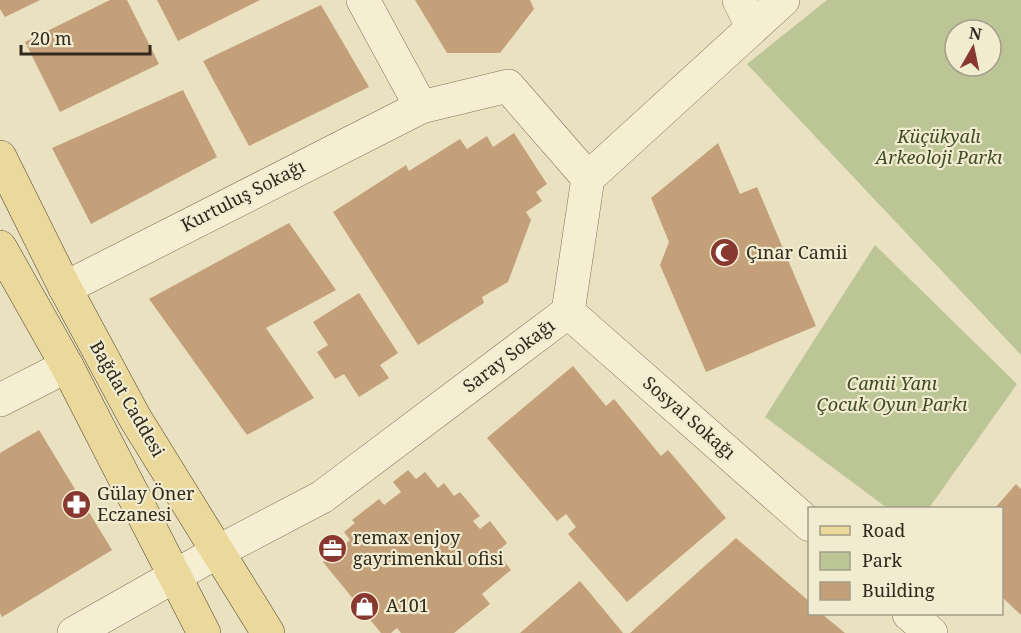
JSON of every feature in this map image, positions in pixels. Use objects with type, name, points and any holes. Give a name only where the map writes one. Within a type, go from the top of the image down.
[{"type":"main road","name":"Bağdat Caddesi","points":[[0,157],[65,288],[135,418],[268,633]]},
{"type":"main road","name":"Bağdat Caddesi","points":[[0,247],[67,366],[204,633]]},
{"type":"street","points":[[363,0],[421,107],[508,86],[588,178],[746,13],[783,0]]},
{"type":"street","name":"Kurtuluş Sokağı","points":[[65,288],[285,174],[421,107]]},
{"type":"street","name":"Saray Sokağı","points":[[74,633],[219,551],[321,497],[568,312],[588,178]]},
{"type":"street","name":"Sosyal Sokağı","points":[[568,312],[808,523]]},
{"type":"street","points":[[0,400],[67,366]]},
{"type":"street","points":[[910,615],[931,633]]},
{"type":"green space","name":"Küçükyalı Arkeoloji Parkı","points":[[827,0],[1021,0],[1021,355],[747,64]]},
{"type":"green space","name":"Camii Yanı Çocuk Oyun Parkı","points":[[875,245],[1017,384],[930,507],[886,507],[765,417]]},
{"type":"building","points":[[0,0],[40,0],[5,17],[0,9]]},
{"type":"building","points":[[110,0],[127,0],[159,64],[60,112],[25,42]]},
{"type":"building","points":[[157,0],[260,0],[178,41]]},
{"type":"building","points":[[415,0],[530,0],[534,9],[500,53],[447,53]]},
{"type":"building","points":[[321,5],[369,87],[249,146],[203,61]]},
{"type":"building","points":[[183,90],[217,157],[91,224],[52,148]]},
{"type":"building","points":[[514,133],[547,184],[536,192],[542,201],[526,212],[531,220],[508,282],[482,297],[484,303],[418,345],[333,212],[406,165],[409,171],[460,139],[467,149],[487,136],[493,147]]},
{"type":"building","name":"Çınar Camii","points":[[718,143],[740,194],[757,187],[816,326],[706,372],[660,265],[669,242],[651,198]]},
{"type":"building","points":[[289,223],[336,290],[266,328],[314,398],[247,435],[149,299]]},
{"type":"building","points":[[359,293],[398,353],[380,365],[389,378],[359,397],[344,374],[335,379],[317,352],[328,345],[313,322]]},
{"type":"building","points":[[573,366],[606,406],[614,399],[661,456],[668,450],[726,518],[627,602],[568,534],[576,527],[566,514],[557,521],[487,438]]},
{"type":"building","points":[[39,430],[112,550],[2,617],[0,613],[0,453]]},
{"type":"building","points":[[408,470],[416,479],[425,472],[438,488],[444,483],[454,496],[460,492],[480,516],[473,521],[480,529],[490,521],[507,543],[497,552],[511,570],[482,594],[490,604],[454,633],[401,633],[397,628],[391,633],[381,633],[323,562],[350,540],[344,532],[355,523],[352,520],[379,499],[384,505],[401,492],[393,482]]},
{"type":"building","points":[[1016,484],[1021,489],[1021,615],[1003,598],[1003,507],[996,507]]},
{"type":"building","points":[[736,538],[808,600],[808,615],[823,615],[845,633],[630,633]]},
{"type":"building","points":[[580,581],[623,633],[520,633]]},
{"type":"place","name":"Çınar Camii","points":[[725,253]]},
{"type":"place","name":"Gülay Öner Eczanesi","points":[[76,504]]},
{"type":"place","name":"remax enjoy gayrimenkul ofisi","points":[[332,548]]},
{"type":"place","name":"A101","points":[[365,606]]}]
